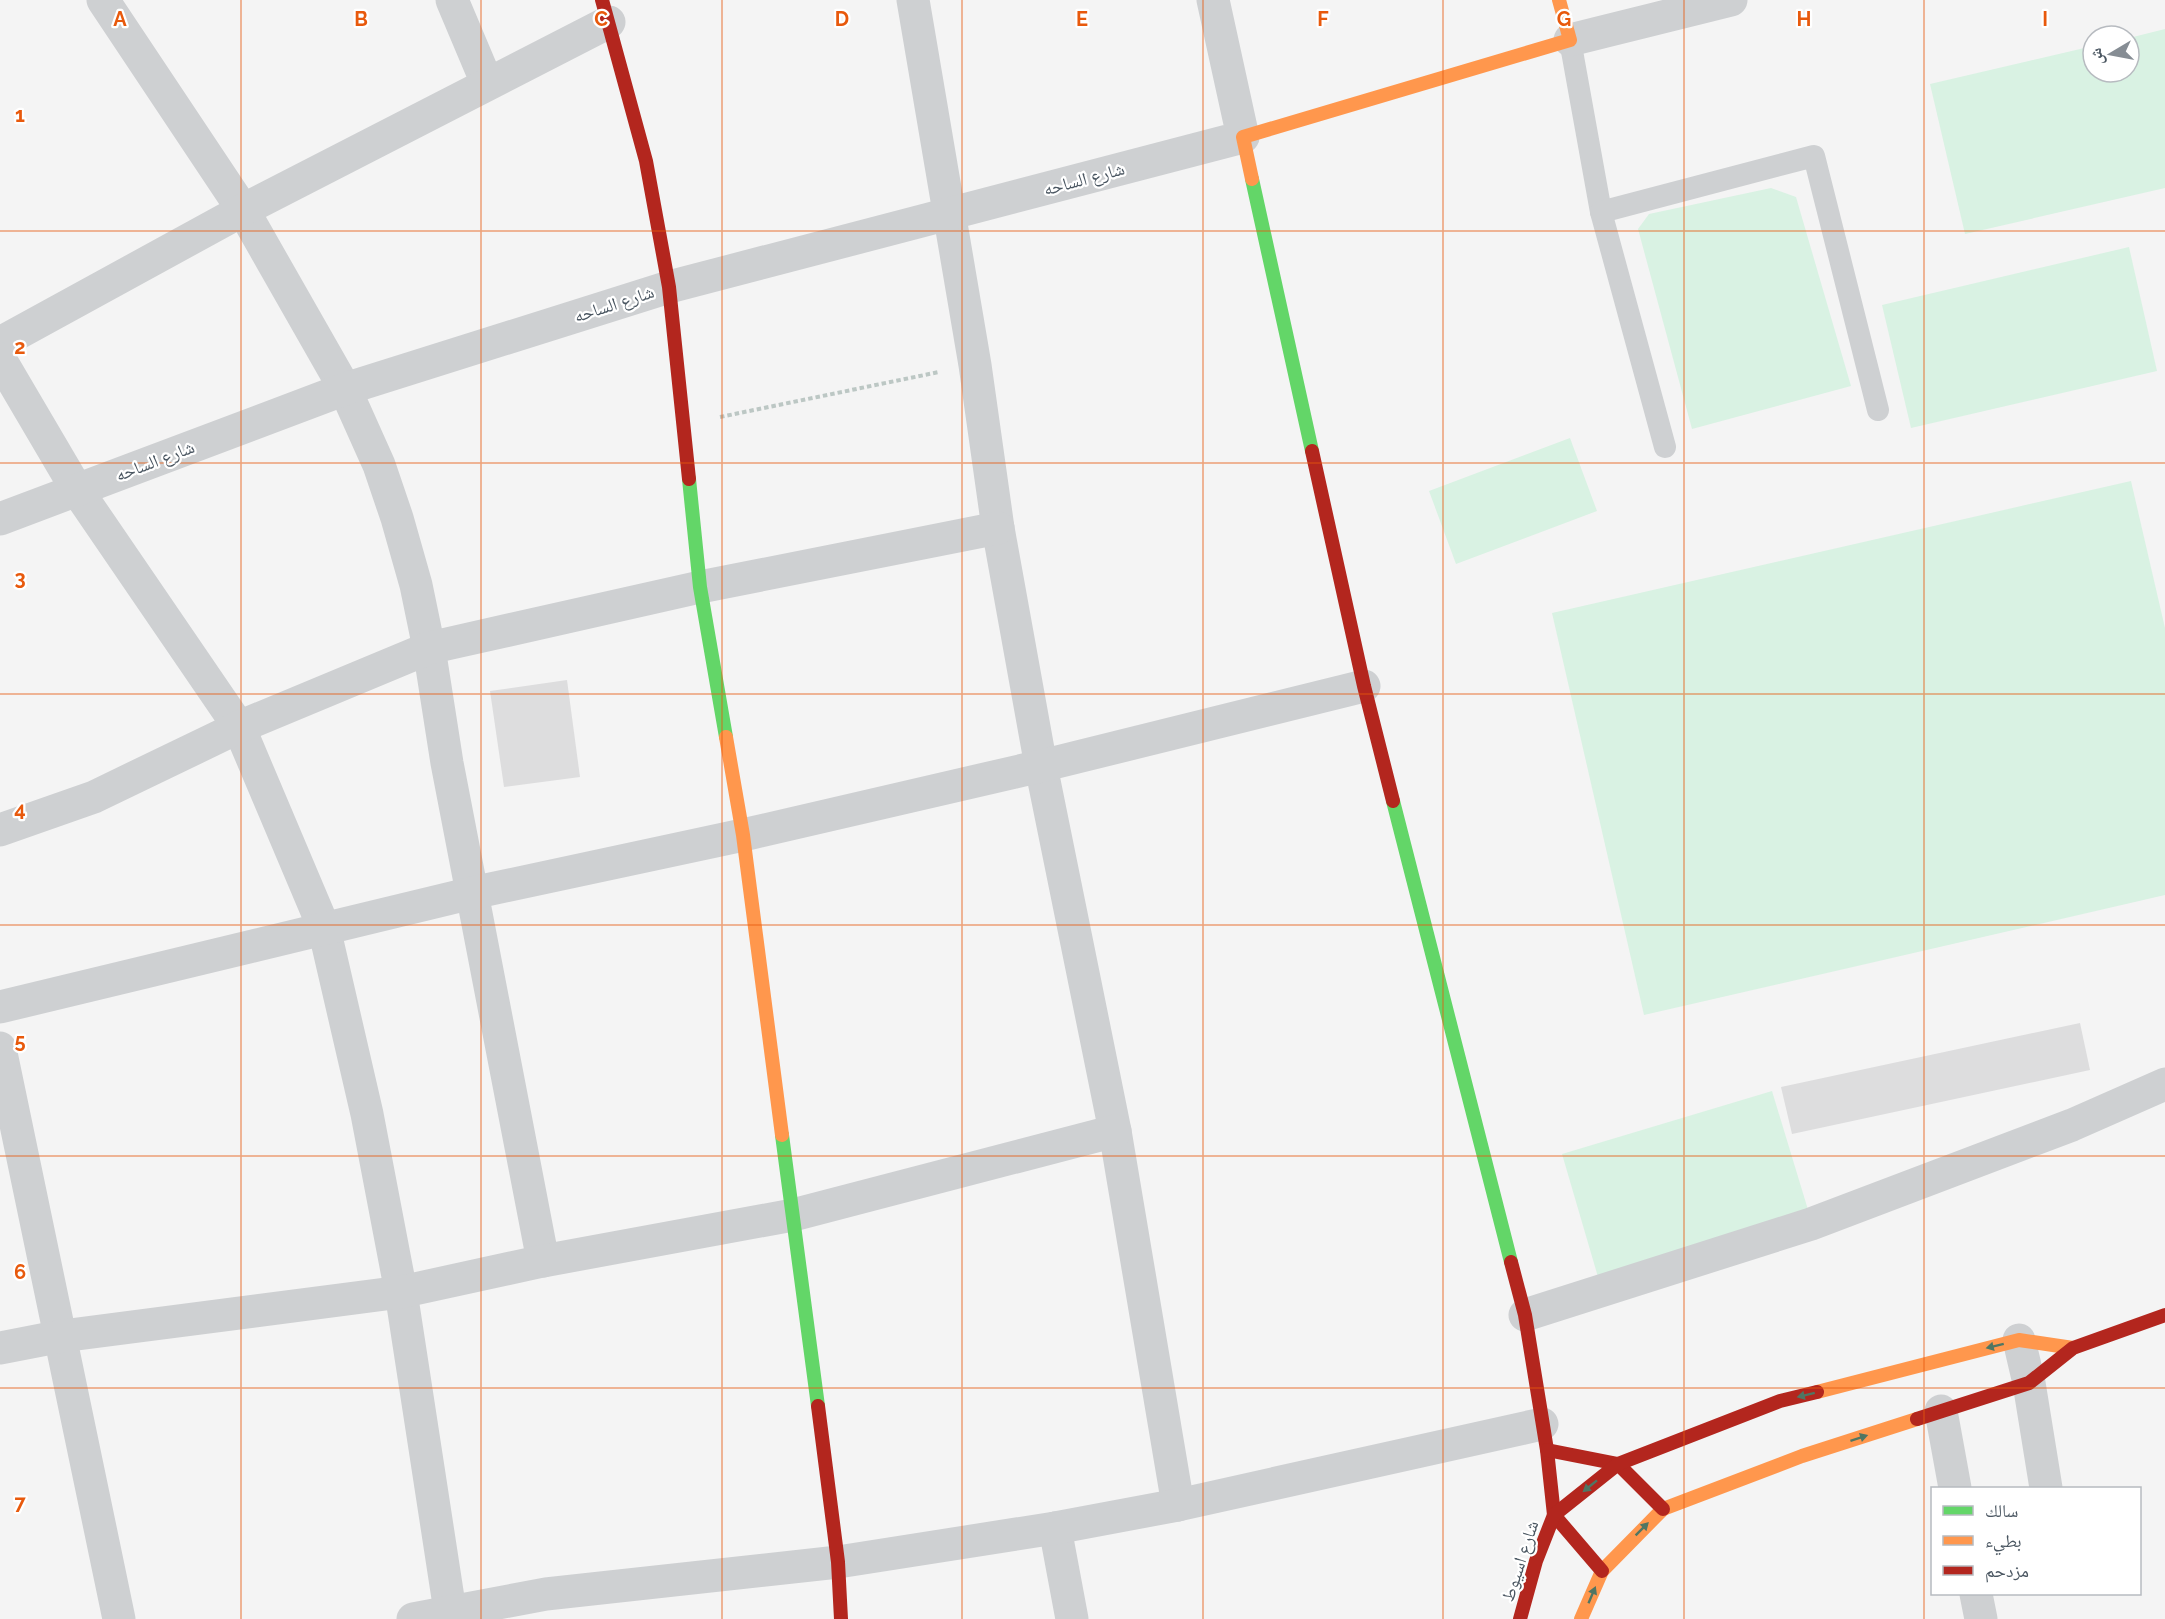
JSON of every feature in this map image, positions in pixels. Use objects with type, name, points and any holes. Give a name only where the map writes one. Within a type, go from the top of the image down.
[{"type":"street","points":[[452,0],[487,83]]},
{"type":"street","points":[[913,0],[975,365],[998,528],[1041,766],[1115,1131],[1179,1504]]},
{"type":"street","points":[[1213,0],[1364,686],[1525,1315],[1545,1437],[1554,1515],[1602,1571]]},
{"type":"street","points":[[1559,0],[1570,40]]},
{"type":"street","points":[[1244,137],[1570,40],[1731,0]]},
{"type":"street","points":[[113,3],[243,210],[345,389],[379,465],[416,585],[429,648],[447,763],[543,1261]]},
{"type":"street","points":[[0,343],[243,210],[487,83],[606,11],[646,161],[669,287],[700,587],[743,835],[838,1562],[841,1619]]},
{"type":"street","name":"شارع الساحه","points":[[0,519],[345,389],[669,287],[1244,137]]},
{"type":"street","points":[[0,358],[77,490],[239,727],[324,928],[367,1114],[401,1292],[450,1611]]},
{"type":"street","points":[[0,830],[94,797],[239,727],[429,648],[700,587],[998,528]]},
{"type":"street","points":[[0,1007],[472,893],[743,835],[1041,766],[1364,686]]},
{"type":"street","points":[[0,1048],[62,1336],[119,1619]]},
{"type":"street","points":[[1525,1315],[1811,1224],[2072,1125],[2165,1084]]},
{"type":"street","points":[[0,1348],[62,1336],[401,1292],[543,1261],[794,1215],[1115,1131]]},
{"type":"street","points":[[1581,1619],[1602,1571],[1663,1509],[1802,1456],[2029,1383],[2073,1348],[2165,1315]]},
{"type":"street","points":[[1554,1515],[1618,1464],[1780,1401],[2019,1340],[2073,1348]]},
{"type":"street","points":[[2019,1340],[2029,1383],[2046,1487]]},
{"type":"street","points":[[1941,1411],[1955,1487]]},
{"type":"street","points":[[413,1619],[450,1611],[548,1606],[1055,1528],[1545,1437],[1618,1464],[1663,1509]]},
{"type":"street","name":"شارع اسيوط","points":[[1520,1619],[1536,1561],[1554,1515]]},
{"type":"street","points":[[1055,1528],[1072,1619]]},
{"type":"street","points":[[1976,1595],[1981,1619]]},
{"type":"lane","points":[[1570,40],[1601,212],[1665,447]]},
{"type":"lane","points":[[1601,212],[1814,156],[1878,410]]},
{"type":"path","points":[[684,424],[975,365]]},
{"type":"green space","points":[[2165,29],[2165,188],[1965,234],[1930,84],[2081,49],[2081,84],[2141,84],[2141,35]]},
{"type":"green space","points":[[1771,188],[1796,197],[1851,386],[1692,429],[1638,229],[1649,214]]},
{"type":"green space","points":[[2129,247],[2157,371],[1911,428],[1882,305]]},
{"type":"green space","points":[[1570,438],[1597,511],[1456,564],[1429,491]]},
{"type":"green space","points":[[2131,481],[2165,628],[2165,895],[1644,1015],[1552,613]]},
{"type":"green space","points":[[1772,1091],[1809,1213],[1598,1277],[1562,1154]]},
{"type":"building","points":[[567,680],[580,777],[504,787],[490,691]]},
{"type":"building","points":[[2080,1023],[2090,1070],[1792,1134],[1781,1087]]},
{"type":"traffic: fast","points":[[1252,179],[1312,451]]},
{"type":"traffic: fast","points":[[689,479],[700,587],[726,737]]},
{"type":"traffic: fast","points":[[1393,801],[1511,1262]]},
{"type":"traffic: fast","points":[[782,1135],[818,1406]]},
{"type":"traffic: slow","points":[[1252,179],[1243,137],[1570,40],[1559,0]]},
{"type":"traffic: slow","points":[[726,737],[743,835],[782,1135]]},
{"type":"traffic: slow","points":[[1817,1392],[2019,1340],[2073,1348]]},
{"type":"traffic: slow","points":[[1581,1619],[1602,1571],[1663,1509],[1802,1456],[1917,1419]]},
{"type":"traffic: jam","points":[[602,0],[646,161],[669,287],[689,479]]},
{"type":"traffic: jam","points":[[1312,451],[1364,686],[1393,801]]},
{"type":"traffic: jam","points":[[1511,1262],[1525,1315],[1547,1450],[1554,1515],[1602,1571]]},
{"type":"traffic: jam","points":[[1917,1419],[2029,1383],[2073,1348],[2165,1315]]},
{"type":"traffic: jam","points":[[1520,1619],[1536,1561],[1554,1515],[1618,1464],[1780,1401],[1817,1392]]},
{"type":"traffic: jam","points":[[818,1406],[838,1562],[841,1619]]},
{"type":"traffic: jam","points":[[1547,1450],[1618,1464],[1663,1509]]}]
